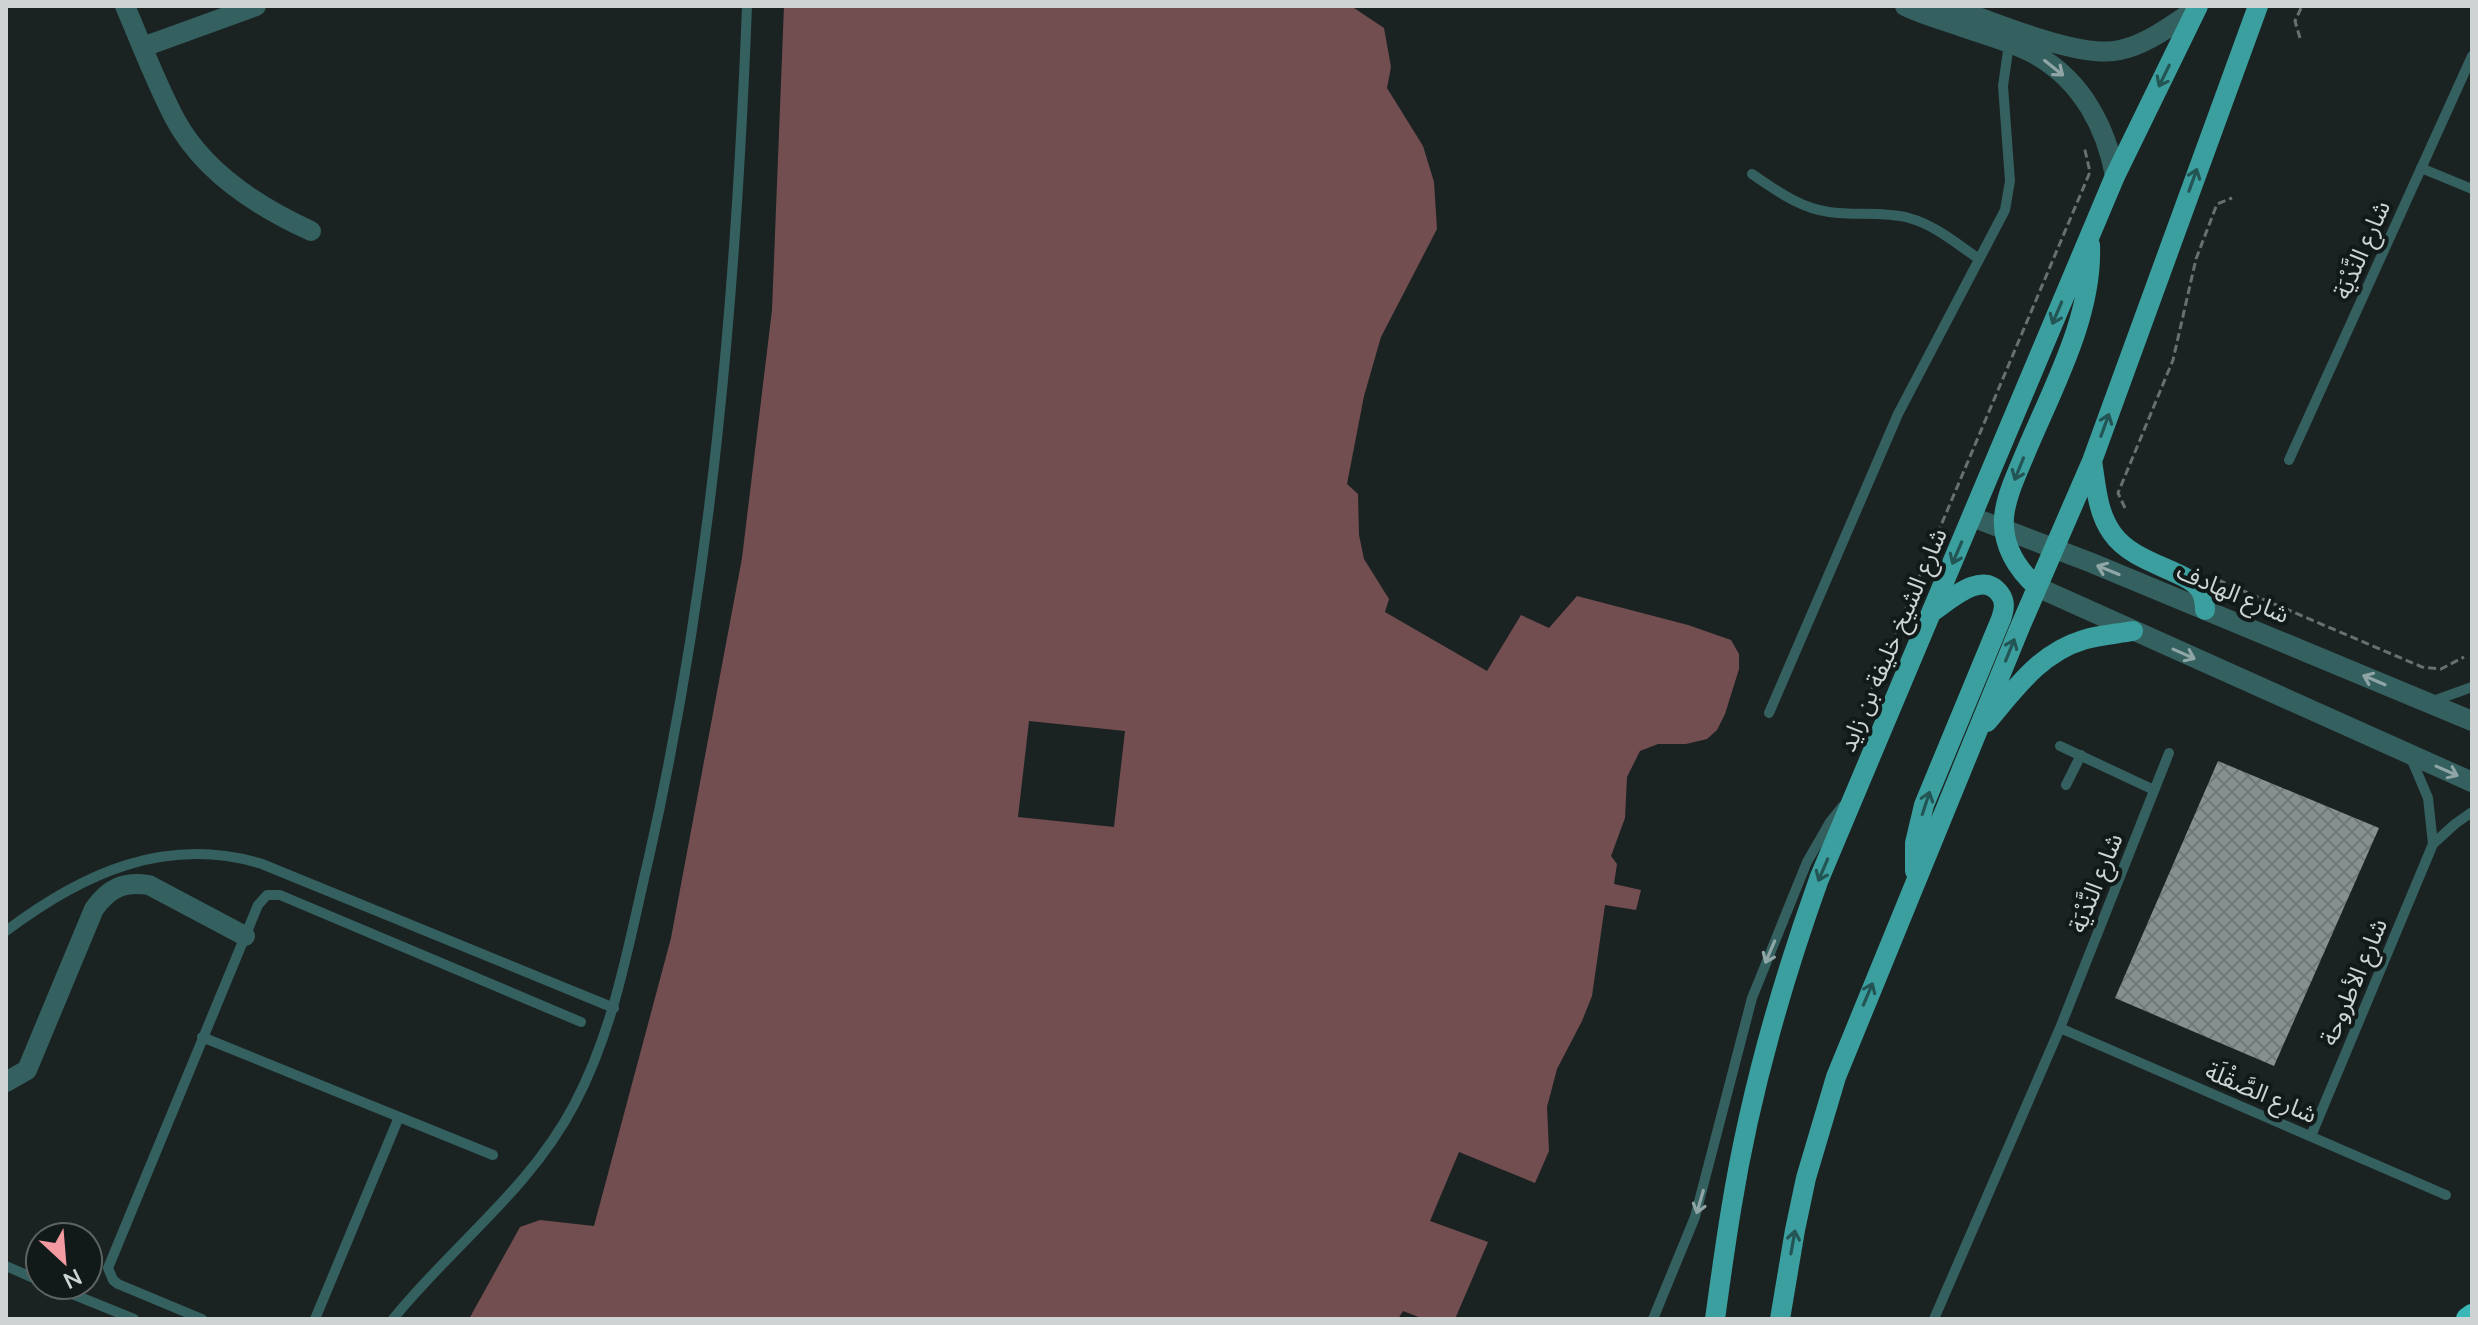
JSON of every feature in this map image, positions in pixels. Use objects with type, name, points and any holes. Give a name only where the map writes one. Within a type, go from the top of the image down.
[{"type":"main road","points":[[1780,1319],[1795,1230],[1820,1127],[1854,1027],[2092,461],[2258,6]]},
{"type":"main road","points":[[2237,58],[2269,6]]},
{"type":"main road","name":"شارع الشيخ خليفة بن زايد","points":[[1715,1319],[1742,1149],[1775,1021],[1814,893],[2115,176],[2197,8]]},
{"type":"main road","points":[[2037,587],[2015,561],[2004,529],[2004,515],[2013,484],[2081,315],[2090,278],[2090,236]]},
{"type":"main road","points":[[2092,461],[2099,504],[2112,533],[2135,555],[2194,584],[2204,600],[2205,610]]},
{"type":"main road","points":[[1916,879],[1915,843],[1924,805],[2001,619],[2004,600],[1999,591],[1981,584],[1971,586],[1932,612]]},
{"type":"main road","points":[[1975,737],[2042,661],[2083,640],[2133,631]]},
{"type":"street","points":[[125,6],[175,120],[198,152],[228,181],[282,218],[311,231]]},
{"type":"street","points":[[143,47],[256,6]]},
{"type":"street","points":[[1905,6],[2035,54],[2073,85],[2096,118],[2105,136],[2115,176]]},
{"type":"street","points":[[1948,6],[2068,47],[2096,53],[2135,45],[2197,8]]},
{"type":"street","name":"شارع الهادف","points":[[1972,517],[2472,721]]},
{"type":"street","points":[[2037,587],[2472,782]]},
{"type":"street","points":[[6,1082],[27,1070],[94,909],[103,896],[117,886],[133,883],[149,885],[245,936]]},
{"type":"lane","points":[[393,1319],[537,1164],[583,1088],[614,1008],[675,728],[707,528],[733,276],[747,6]]},
{"type":"lane","points":[[1769,713],[1868,479],[1930,349],[1999,223],[2010,181],[2003,86],[2009,44]]},
{"type":"lane","name":"شارع النَّدْيَة","points":[[2289,460],[2472,56]]},
{"type":"lane","points":[[2421,168],[2472,189]]},
{"type":"lane","points":[[1752,174],[1790,199],[1814,209],[1840,214],[1893,215],[1920,221],[1979,259]]},
{"type":"lane","points":[[2426,702],[2472,687]]},
{"type":"lane","points":[[2060,746],[2154,790]]},
{"type":"lane","name":"شارع النَّدْيَة","points":[[1934,1319],[2060,1028],[2169,753]]},
{"type":"lane","points":[[2066,785],[2081,755]]},
{"type":"lane","name":"شارع الأطروحة","points":[[2409,755],[2428,798],[2433,844]]},
{"type":"lane","points":[[1653,1319],[1695,1217],[1742,1032],[1763,968],[1818,842],[1830,822],[1860,787]]},
{"type":"lane","name":"شارع الأطروحة","points":[[2311,1136],[2433,844],[2472,812]]},
{"type":"lane","points":[[6,931],[62,893],[108,871],[181,853],[227,855],[262,864],[614,1008]]},
{"type":"lane","points":[[202,1319],[118,1284],[108,1268],[245,936],[262,899],[267,895],[280,895],[581,1022]]},
{"type":"lane","name":"شارع الصَّقْلَة","points":[[2060,1028],[2446,1195]]},
{"type":"lane","points":[[202,1037],[493,1155]]},
{"type":"lane","points":[[315,1319],[399,1117]]},
{"type":"lane","points":[[90,1301],[134,1319]]},
{"type":"path","points":[[2300,38],[2295,21],[2302,6]]},
{"type":"path","points":[[1872,689],[2090,172],[2084,146]]},
{"type":"path","points":[[2125,508],[2118,493],[2173,360],[2196,259],[2217,204],[2232,198]]},
{"type":"path","points":[[2213,577],[2422,667],[2441,669],[2464,657]]},
{"type":"shaded area","points":[[784,6],[1351,6],[1384,28],[1391,67],[1387,88],[1423,146],[1434,182],[1437,229],[1381,337],[1364,396],[1347,484],[1358,494],[1359,535],[1364,559],[1389,599],[1385,612],[1487,671],[1521,615],[1549,628],[1577,596],[1688,625],[1731,640],[1739,654],[1739,669],[1717,730],[1707,739],[1686,744],[1658,744],[1640,751],[1627,777],[1625,818],[1611,856],[1617,864],[1614,884],[1641,890],[1636,910],[1605,905],[1592,996],[1557,1069],[1547,1107],[1549,1151],[1535,1183],[1459,1152],[1430,1221],[1488,1242],[1455,1319],[1424,1319],[1403,1311],[1398,1319],[469,1319],[520,1227],[540,1220],[594,1226],[671,938],[742,558],[772,310]],"holes":[[[1029,721],[1125,731],[1114,827],[1018,817]]]},
{"type":"building","points":[[2218,761],[2379,828],[2274,1066],[2115,998]]}]
